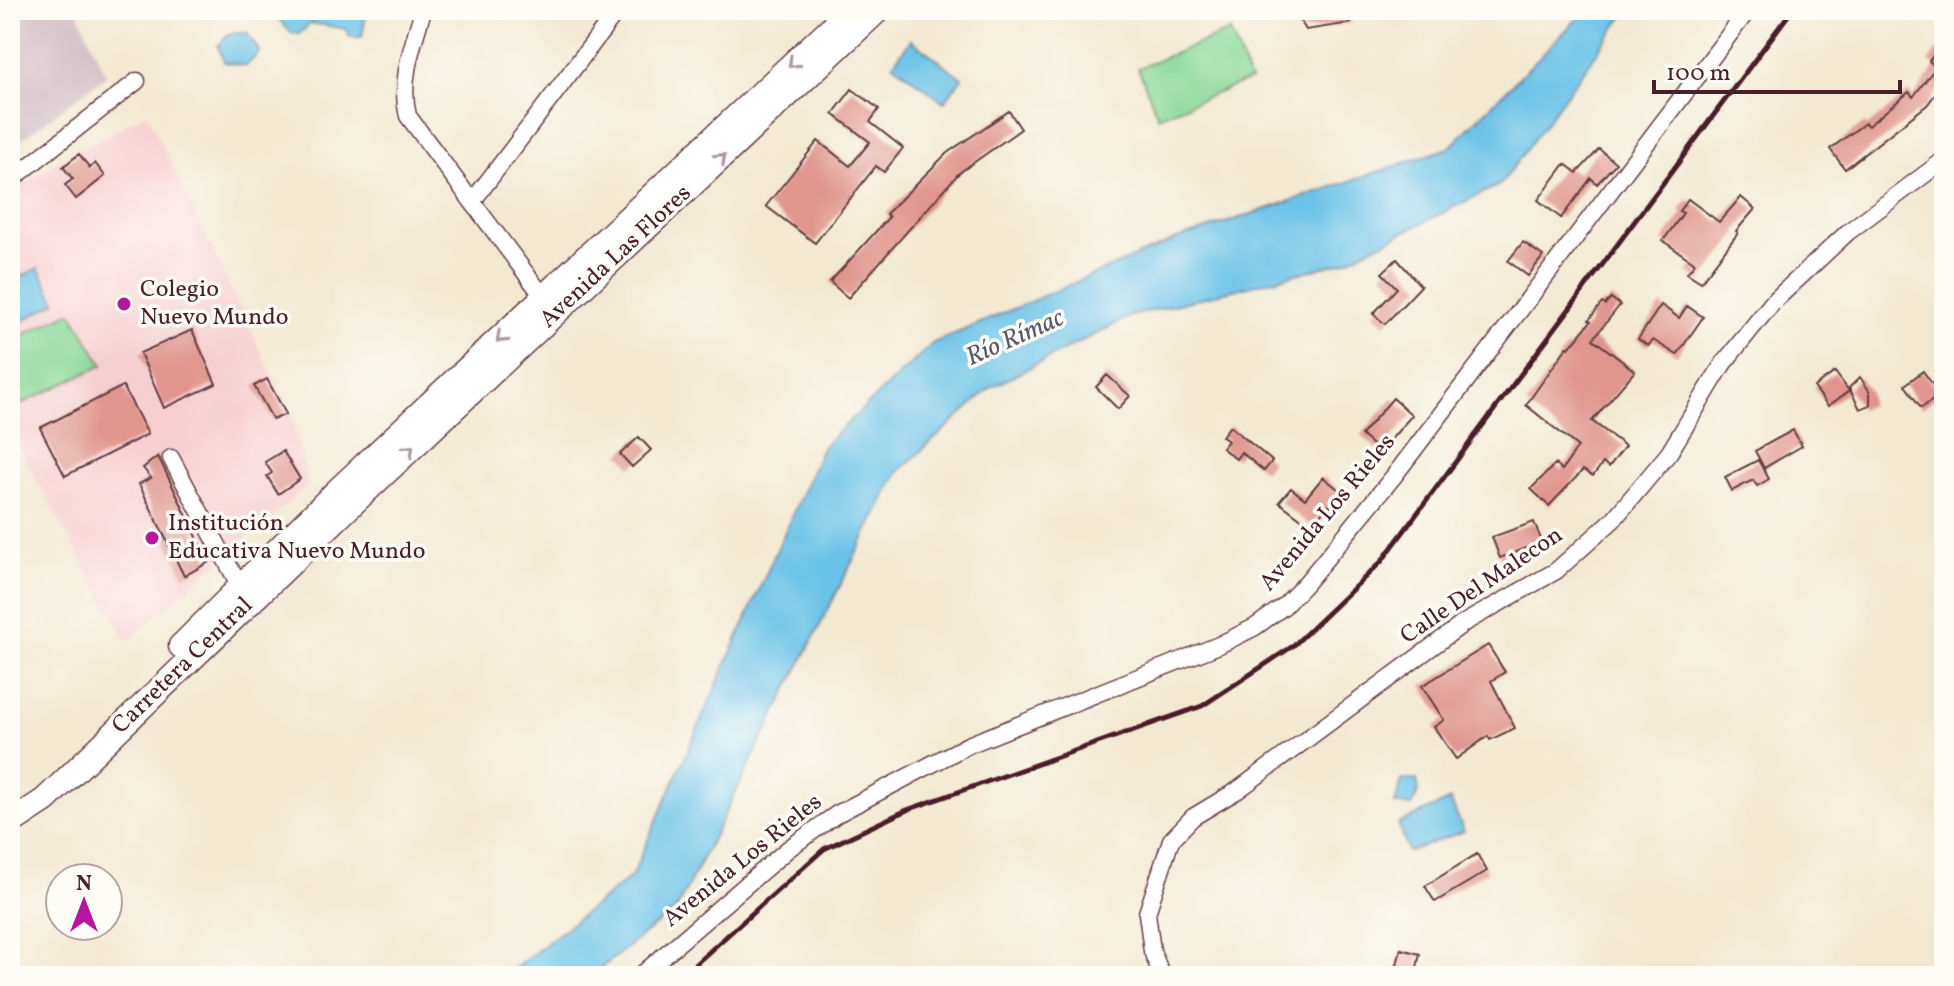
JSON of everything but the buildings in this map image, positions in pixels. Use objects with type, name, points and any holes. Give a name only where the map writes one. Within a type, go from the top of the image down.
[{"type":"highway","name":"Avenida Las Flores","points":[[828,44],[850,10]]},
{"type":"highway","name":"Avenida Las Flores","points":[[345,497],[828,44],[878,10]]},
{"type":"highway","name":"Carretera Central","points":[[10,823],[45,800],[345,497]]},
{"type":"highway","name":"Carretera Central","points":[[10,805],[34,790],[244,596]]},
{"type":"street","points":[[423,10],[406,72],[404,98],[408,116],[550,306]]},
{"type":"street","points":[[472,202],[618,10]]},
{"type":"street","name":"Avenida Los Rieles","points":[[640,976],[788,849],[837,814],[968,745],[1219,645],[1255,627],[1284,606],[1394,476],[1748,10]]},
{"type":"street","points":[[10,181],[137,81]]},
{"type":"street","name":"Calle Del Malecon","points":[[1162,976],[1152,951],[1147,913],[1171,840],[1193,817],[1238,790],[1464,623],[1556,571],[1613,520],[1669,453],[1723,364],[1772,303],[1848,232],[1944,160]]},
{"type":"street","points":[[171,458],[244,596]]},
{"type":"shaded area","points":[[10,10],[77,10],[106,76],[10,148]]},
{"type":"shaded area","name":"Colegio Nuevo Mundo","points":[[147,113],[291,414],[308,486],[127,641],[10,433],[10,195],[49,167]]},
{"type":"green space","points":[[1230,31],[1250,80],[1158,117],[1138,68]]},
{"type":"green space","points":[[71,312],[103,365],[17,406],[10,392],[10,341]]},
{"type":"water","points":[[271,10],[372,10],[365,19],[362,37],[350,37],[346,29],[311,23],[299,34],[291,33]]},
{"type":"water","name":"Río Rímac","points":[[1586,10],[1628,10],[1501,184],[1343,262],[1131,316],[990,388],[897,473],[677,908],[591,976],[505,976],[632,876],[823,446],[933,343],[1177,239],[1449,148]]},
{"type":"water","points":[[230,33],[247,33],[260,52],[246,66],[224,62],[218,46]]},
{"type":"water","points":[[911,40],[962,78],[944,102],[893,64]]},
{"type":"water","points":[[38,268],[56,302],[10,328],[10,282]]},
{"type":"water","points":[[1402,780],[1417,780],[1419,790],[1412,806],[1395,804]]},
{"type":"water","points":[[1450,800],[1464,831],[1408,852],[1398,824]]},
{"type":"railway","points":[[682,976],[824,849],[907,810],[1202,706],[1293,646],[1381,562],[1792,10]]},
{"type":"place","name":"Colegio Nuevo Mundo","points":[[124,304]]},
{"type":"place","name":"Institución Educativa Nuevo Mundo","points":[[152,538]]}]
